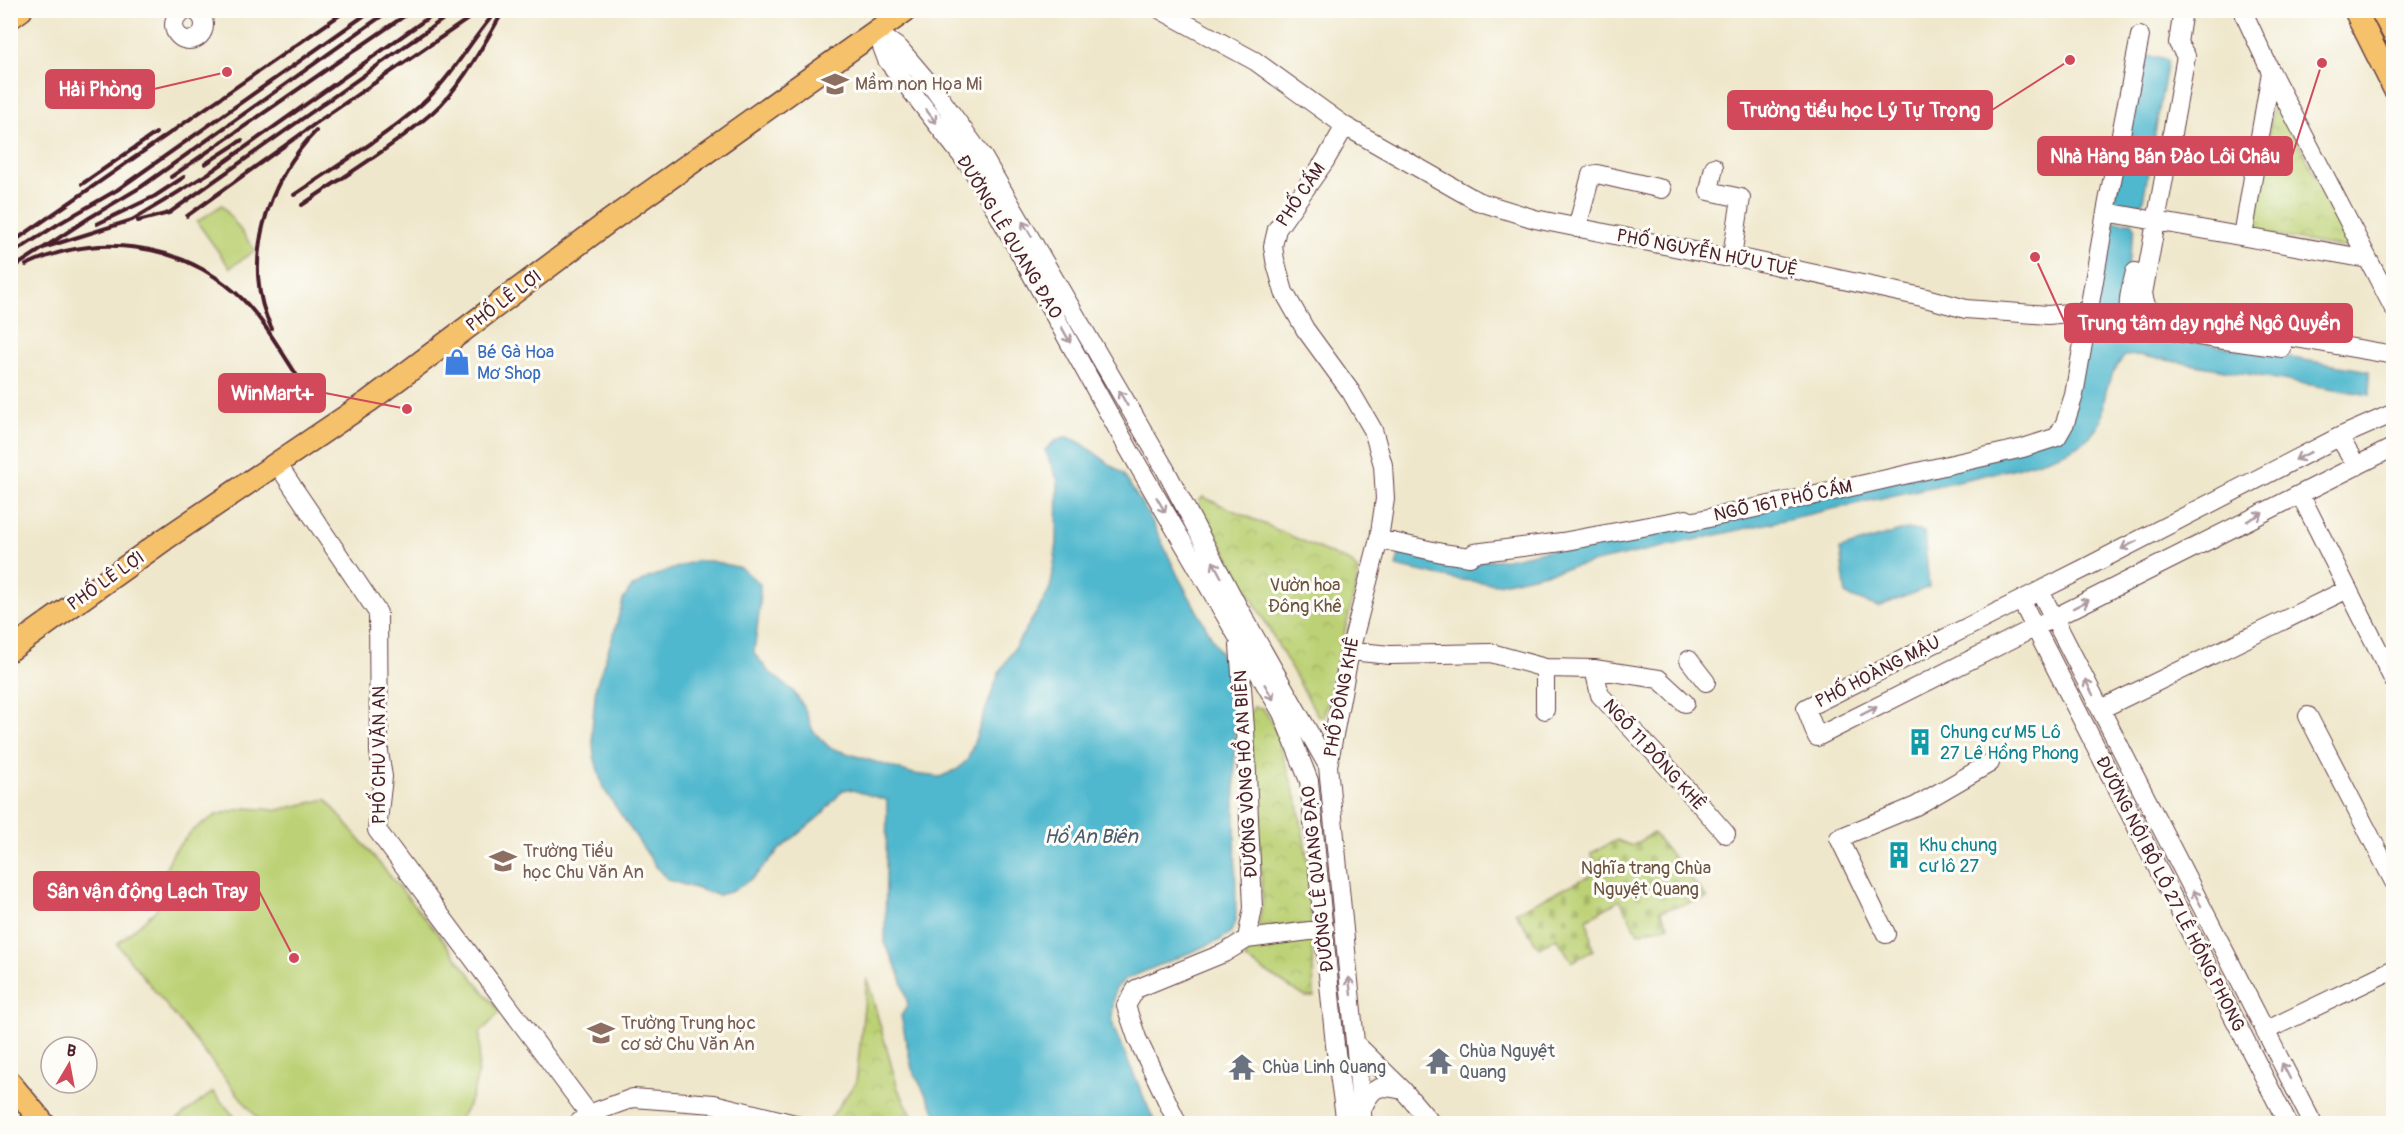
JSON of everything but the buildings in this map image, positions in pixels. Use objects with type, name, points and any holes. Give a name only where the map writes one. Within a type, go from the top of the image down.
[{"type":"main road","points":[[10,18],[21,10]]},
{"type":"main road","name":"PHỐ LÊ LỢI","points":[[10,650],[165,539],[278,465],[381,393],[608,222],[877,33],[906,10]]},
{"type":"main road","points":[[2355,10],[2394,88]]},
{"type":"main road","points":[[2382,10],[2394,34]]},
{"type":"main road","points":[[10,1083],[44,1124]]},
{"type":"street","points":[[1161,10],[1255,61],[1345,126]]},
{"type":"street","points":[[2183,10],[2150,220],[2143,294],[2147,309],[2153,313],[2394,355]]},
{"type":"street","points":[[2245,16],[2271,72],[2394,309]]},
{"type":"street","name":"ĐƯỜNG LÊ QUANG ĐẠO","points":[[877,33],[900,49],[933,88],[983,157],[1164,467],[1238,608],[1328,766]]},
{"type":"street","name":"ĐƯỜNG LÊ QUANG ĐẠO","points":[[877,33],[887,60],[972,169],[1128,448],[1282,713],[1309,781],[1335,1045],[1346,1124]]},
{"type":"street","points":[[2089,311],[2140,36]]},
{"type":"street","points":[[2242,236],[2271,72]]},
{"type":"street","name":"PHỐ NGUYỄN HỮU TUỆ","points":[[1345,126],[1477,201],[1535,219],[1666,247],[1724,257],[1732,256],[1922,297],[1966,309],[2048,315],[2089,311]]},
{"type":"street","name":"PHỐ CẤM","points":[[1345,126],[1325,161],[1277,229],[1273,246],[1284,292],[1305,329],[1347,385],[1372,430],[1383,465],[1385,499],[1379,539],[1371,564]]},
{"type":"street","points":[[1714,167],[1709,191],[1742,198],[1732,256]]},
{"type":"street","points":[[1577,228],[1591,176],[1597,174],[1662,189]]},
{"type":"street","points":[[2106,212],[2368,259]]},
{"type":"street","points":[[2150,220],[2128,305],[2131,316],[2139,322],[2160,329],[2394,366]]},
{"type":"street","name":"NGÕ 161 PHỐ CẤM","points":[[1379,539],[1480,561],[1640,530],[1687,525],[1690,522],[2023,448],[2056,436],[2065,423],[2074,395],[2089,311]]},
{"type":"street","name":"PHỐ HOÀNG MẬU","points":[[2394,413],[2340,437],[1806,708],[1817,737],[2394,447]]},
{"type":"street","points":[[2340,437],[2357,465]]},
{"type":"street","name":"PHỐ CHU VĂN AN","points":[[278,465],[378,613],[379,752],[383,777],[377,830],[583,1119]]},
{"type":"street","points":[[2300,494],[2394,681]]},
{"type":"street","name":"PHỐ ĐÔNG KHÊ","points":[[1356,1044],[1328,766],[1350,651],[1371,564]]},
{"type":"street","points":[[2101,710],[2348,589]]},
{"type":"street","points":[[2040,591],[2313,1124]]},
{"type":"street","name":"ĐƯỜNG NỘI BỘ LÔ 27 LÊ HỒNG PHONG","points":[[2021,600],[2288,1124]]},
{"type":"street","name":"ĐƯỜNG VÒNG HỒ AN BIÊN","points":[[1238,608],[1253,908],[1247,939]]},
{"type":"street","points":[[1926,647],[1941,674]]},
{"type":"street","points":[[1350,651],[1390,655],[1491,653],[1545,668],[1594,669],[1659,679],[1686,703]]},
{"type":"street","points":[[1689,660],[1707,682]]},
{"type":"street","points":[[1545,668],[1545,710]]},
{"type":"street","name":"NGÕ 11 ĐÔNG KHÊ","points":[[1594,669],[1600,695],[1726,834]]},
{"type":"street","points":[[2308,716],[2394,882]]},
{"type":"street","points":[[1886,934],[1839,838],[1916,806],[1990,763]]},
{"type":"street","points":[[1309,781],[1328,766]]},
{"type":"street","points":[[1178,1124],[1137,1038],[1126,1006],[1136,989],[1224,953],[1247,939],[1324,929]]},
{"type":"street","points":[[2265,1031],[2394,969]]},
{"type":"street","points":[[1356,1044],[1362,1116]]},
{"type":"street","points":[[1335,1045],[1356,1044],[1403,1090],[1432,1124]]},
{"type":"street","points":[[1362,1116],[1370,1093],[1378,1087],[1386,1086],[1403,1090]]},
{"type":"street","points":[[583,1119],[633,1098],[714,1104],[795,1124]]},
{"type":"green space","points":[[2275,97],[2353,249],[2252,232]]},
{"type":"green space","points":[[222,205],[255,250],[230,268],[197,222]]},
{"type":"green space","name":"Vườn hoa Đông Khê","points":[[1203,497],[1352,563],[1359,573],[1324,717],[1318,716],[1200,506],[1199,501]]},
{"type":"green space","points":[[1254,707],[1262,708],[1275,729],[1298,804],[1309,868],[1314,997],[1306,997],[1245,959],[1248,950],[1256,942],[1263,899],[1249,716]]},
{"type":"green space","points":[[326,799],[500,1012],[480,1033],[478,1069],[473,1093],[463,1114],[455,1123],[261,1123],[117,944],[156,910],[160,880],[174,851],[193,830],[216,815],[246,808],[278,810]]},
{"type":"green space","name":"Nghĩa trang Chùa Nguyệt Quang","points":[[1653,833],[1707,898],[1660,911],[1669,926],[1638,933],[1620,900],[1587,919],[1593,950],[1572,962],[1557,938],[1539,948],[1515,912],[1600,871],[1591,853],[1617,840],[1632,846]]},
{"type":"green space","points":[[867,978],[898,1089],[916,1123],[827,1123],[856,1082]]},
{"type":"green space","points":[[213,1092],[240,1123],[172,1123]]},
{"type":"water","points":[[2142,55],[2168,60],[2143,201],[2134,211],[2118,207],[2115,197]]},
{"type":"water","points":[[2113,222],[2132,222],[2135,227],[2121,299],[2156,335],[2369,371],[2370,395],[2137,355],[2125,356],[2108,384],[2102,419],[2086,440],[2052,457],[2016,468],[1497,584],[1454,579],[1396,566],[1401,549],[1477,561],[1507,559],[1739,509],[2061,431]]},
{"type":"water","name":"Hồ An Biên","points":[[1068,437],[1081,443],[1123,474],[1150,517],[1178,576],[1229,669],[1234,685],[1236,922],[1230,933],[1220,940],[1126,979],[1115,989],[1112,1017],[1114,1029],[1155,1123],[941,1123],[912,1069],[901,1016],[908,1005],[902,981],[885,945],[887,800],[849,789],[843,790],[821,815],[780,849],[754,877],[733,891],[718,895],[668,880],[657,868],[603,788],[594,756],[592,730],[596,686],[623,600],[631,588],[648,578],[695,561],[711,561],[741,568],[760,584],[760,605],[754,653],[768,671],[793,691],[804,707],[813,731],[830,748],[914,774],[940,777],[958,769],[968,759],[999,673],[1046,597],[1051,585],[1057,543],[1058,481],[1045,450],[1055,441]]},
{"type":"water","points":[[1907,529],[1924,532],[1929,587],[1878,607],[1846,595],[1840,549]]},
{"type":"railway","points":[[10,244],[347,10]]},
{"type":"railway","points":[[10,255],[117,190],[372,10]]},
{"type":"railway","points":[[10,270],[141,187],[390,10]]},
{"type":"railway","points":[[171,177],[413,10]]},
{"type":"railway","points":[[43,248],[132,220],[164,201],[209,173],[439,10]]},
{"type":"railway","points":[[138,221],[169,213],[456,10]]},
{"type":"railway","points":[[187,216],[319,121],[481,10]]},
{"type":"railway","points":[[302,205],[386,149],[433,112],[454,90],[504,10]]},
{"type":"railway","points":[[294,195],[376,140],[422,104],[451,72],[494,14]]},
{"type":"railway","points":[[272,329],[262,304],[258,278],[259,251],[264,224],[272,198],[284,173],[316,131]]},
{"type":"railway","points":[[82,184],[156,133]]},
{"type":"railway","points":[[205,164],[242,140]]},
{"type":"railway","points":[[97,224],[155,196],[184,177]]},
{"type":"railway","points":[[26,265],[80,248],[108,246],[136,247],[189,262],[213,276],[245,302],[269,332],[296,374]]},
{"type":"place","name":"Trường tiểu học Lý Tự Trọng","points":[[2070,60]]},
{"type":"place","name":"Nhà Hàng Bán Đảo Lôi Châu","points":[[2322,63]]},
{"type":"place","name":"Hải Phòng","points":[[227,72]]},
{"type":"place","name":"Mầm non Họa Mi","points":[[835,84]]},
{"type":"place","name":"Trung tâm dạy nghề Ngô Quyền","points":[[2035,257]]},
{"type":"place","name":"Bé Gà Hoa Mơ Shop","points":[[457,362]]},
{"type":"place","name":"WinMart+","points":[[407,409]]},
{"type":"place","name":"Chung cư M5 Lô 27 Lê Hồng Phong","points":[[1920,742]]},
{"type":"place","name":"Khu chung cư lô 27","points":[[1899,855]]},
{"type":"place","name":"Trường Tiểu học Chu Văn An","points":[[503,861]]},
{"type":"place","name":"Sân vận động Lạch Tray","points":[[294,958]]},
{"type":"place","name":"Trường Trung học cơ sở Chu Văn An","points":[[601,1033]]},
{"type":"place","name":"Chùa Nguyệt Quang","points":[[1439,1061]]},
{"type":"place","name":"Chùa Linh Quang","points":[[1242,1067]]}]
